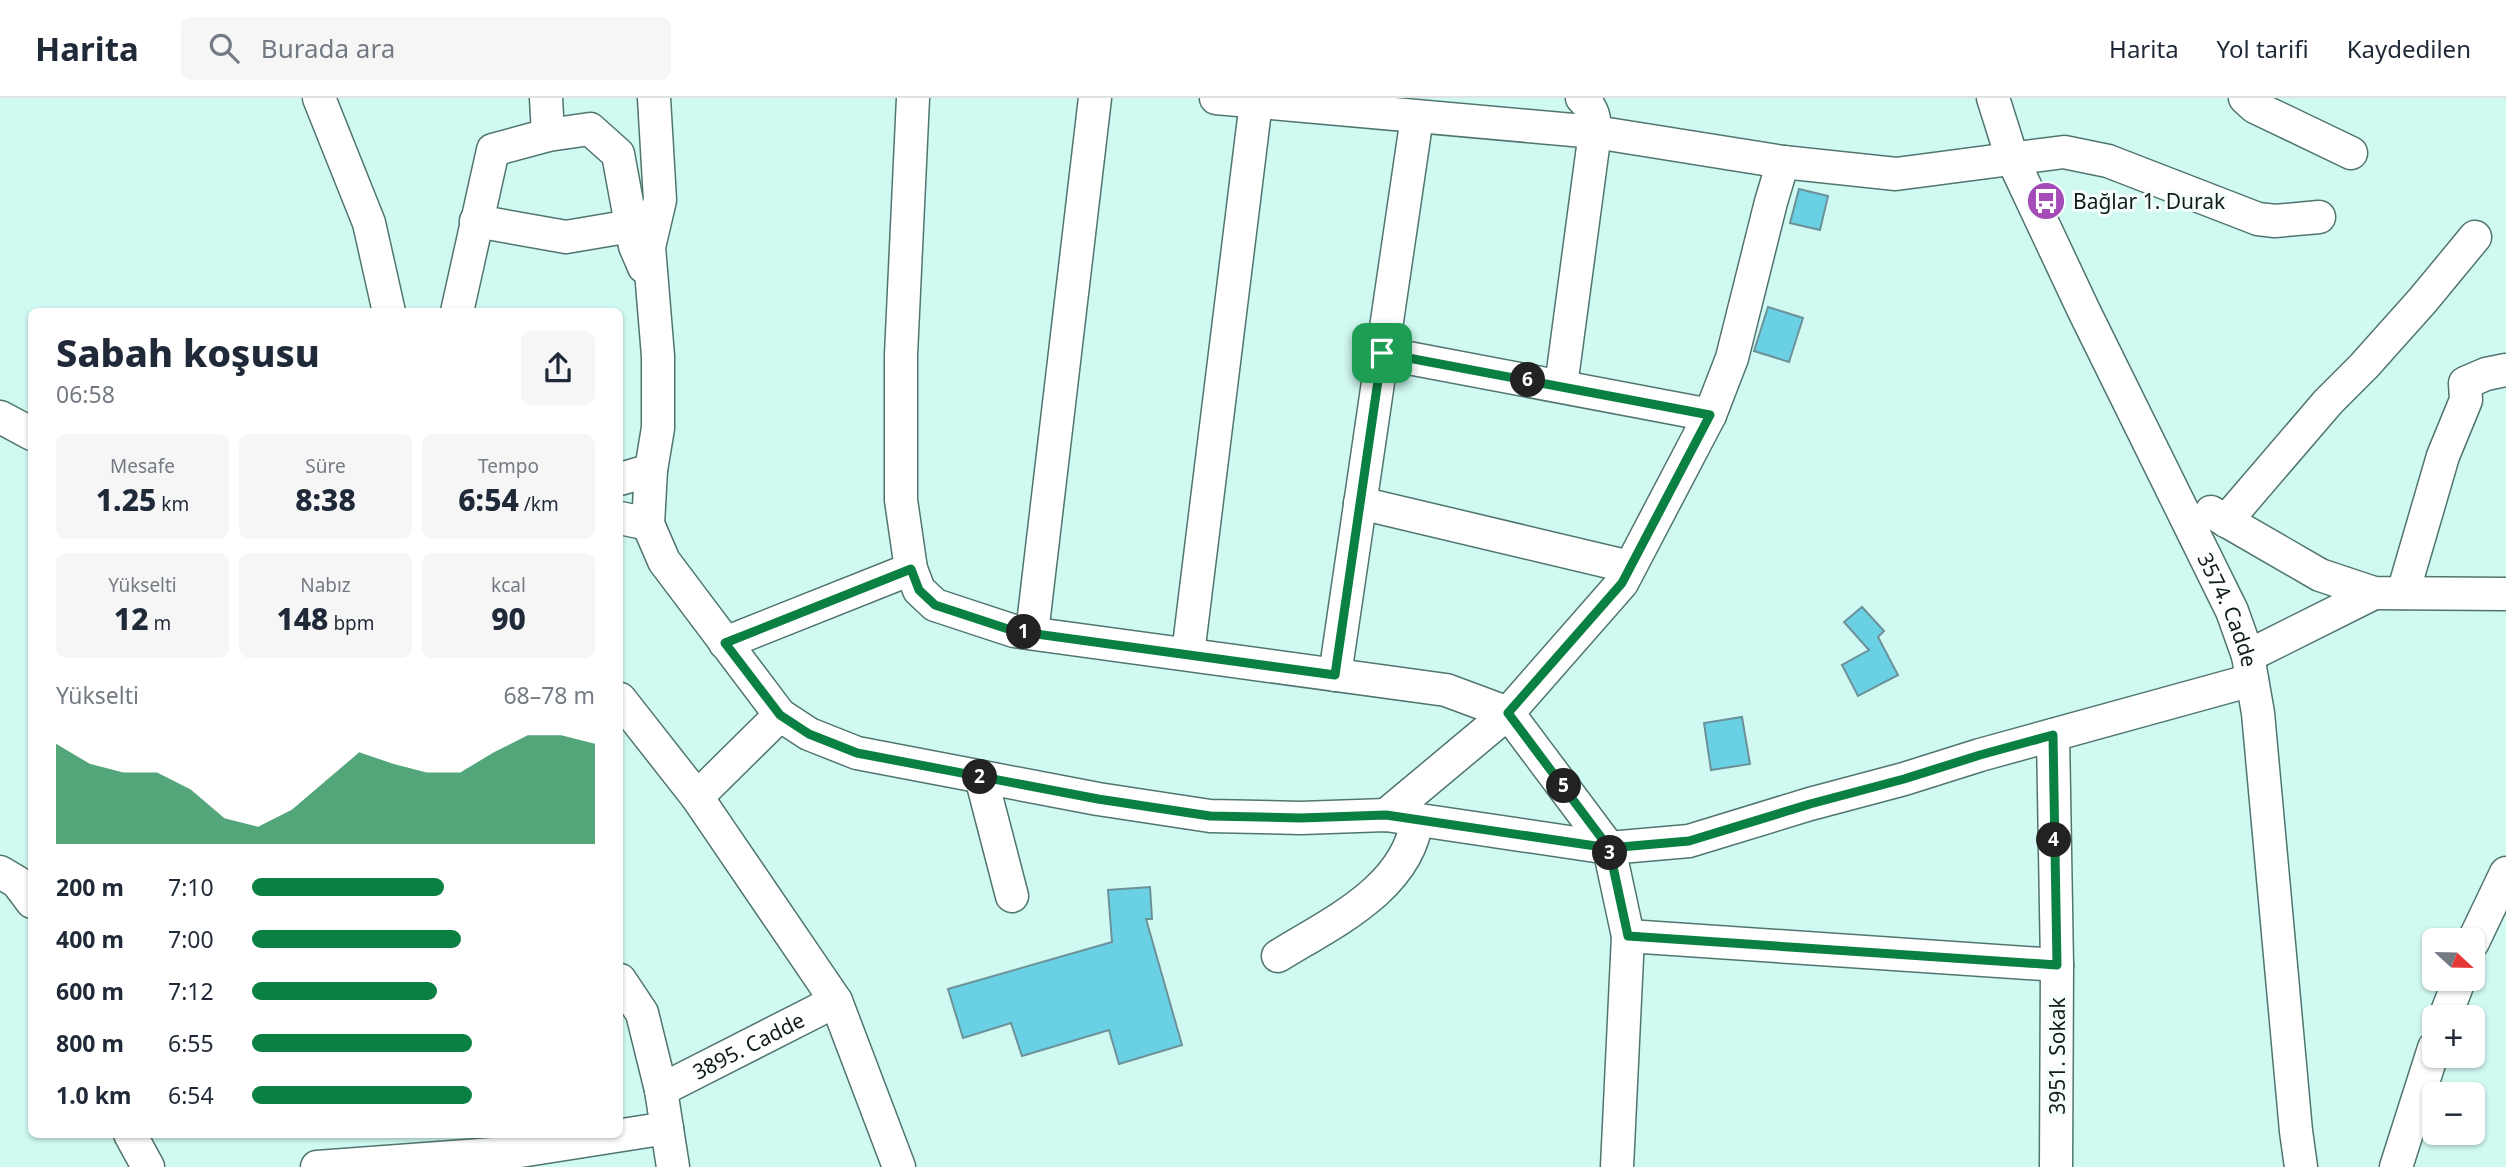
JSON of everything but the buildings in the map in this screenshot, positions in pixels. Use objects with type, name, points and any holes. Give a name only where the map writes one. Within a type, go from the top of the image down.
[{"type":"street","points":[[319,98],[369,223],[387,308]]},
{"type":"street","points":[[546,98],[548,135]]},
{"type":"street","points":[[654,98],[660,200],[649,247],[658,356],[658,416],[651,470],[634,521],[780,715],[809,734],[857,753],[1098,799],[1210,816],[1402,817],[1609,848],[1689,841],[2053,735],[2250,668],[2388,593],[2466,400],[2465,383],[2506,370]]},
{"type":"street","points":[[913,98],[901,355],[901,500],[911,569],[919,590],[935,605],[1014,631],[1446,690],[1508,713],[1609,848],[1628,936],[1617,1167]]},
{"type":"street","points":[[1032,633],[1095,98]]},
{"type":"street","points":[[1216,98],[1595,132],[1783,162],[1896,174],[2064,152],[2108,161],[2258,219],[2275,221],[2319,217]]},
{"type":"street","points":[[1560,386],[1595,132],[1595,118],[1590,106],[1582,98]]},
{"type":"street","points":[[2245,98],[2255,107],[2351,153]]},
{"type":"street","name":"3574. Cadde","points":[[1995,99],[2012,158],[2232,611],[2250,668],[2267,796],[2301,1167]]},
{"type":"street","points":[[1188,654],[1256,102]]},
{"type":"street","points":[[1335,675],[1417,117]]},
{"type":"street","points":[[458,308],[493,150],[548,135],[590,130],[618,154],[635,246],[653,287]]},
{"type":"street","points":[[1402,817],[1508,713],[1622,583],[1710,415],[1732,358],[1783,162]]},
{"type":"street","points":[[477,221],[566,237],[631,226]]},
{"type":"street","points":[[2227,521],[2328,402],[2423,300],[2475,237]]},
{"type":"street","points":[[1382,353],[1710,415]]},
{"type":"street","points":[[0,417],[28,432]]},
{"type":"street","points":[[623,478],[651,470]]},
{"type":"street","points":[[2173,490],[2320,575],[2388,593],[2506,594]]},
{"type":"street","points":[[1360,503],[1630,567]]},
{"type":"street","points":[[725,643],[911,569]]},
{"type":"street","points":[[623,703],[697,797],[836,1000],[899,1167]]},
{"type":"street","points":[[697,797],[780,715]]},
{"type":"street","name":"3951. Sokak","points":[[2053,735],[2057,965],[2056,1167]]},
{"type":"street","points":[[981,777],[1012,896]]},
{"type":"street","points":[[1278,956],[1357,908],[1393,873],[1410,849],[1402,817]]},
{"type":"street","points":[[0,872],[17,882],[28,897]]},
{"type":"street","points":[[2480,928],[2506,873]]},
{"type":"street","points":[[1628,936],[2057,965]]},
{"type":"street","points":[[623,984],[642,1013],[662,1090],[673,1167]]},
{"type":"street","name":"3895. Cadde","points":[[662,1090],[836,1000]]},
{"type":"street","points":[[2396,1167],[2428,1068]]},
{"type":"street","points":[[623,1135],[667,1128]]},
{"type":"street","points":[[132,1138],[148,1167]]},
{"type":"street","points":[[317,1167],[507,1153],[603,1138]]},
{"type":"place","name":"Bağlar 1. Durak","points":[[2046,201]]},
{"type":"route","points":[[1382,353],[1335,675],[1014,631],[935,605],[919,590],[911,569],[725,643],[780,715],[809,734],[857,753],[1098,799],[1210,816],[1301,818],[1386,815],[1609,848],[1628,936],[2057,965],[2053,735],[1689,841],[1609,848],[1508,713],[1622,583],[1710,415],[1382,353]]}]
